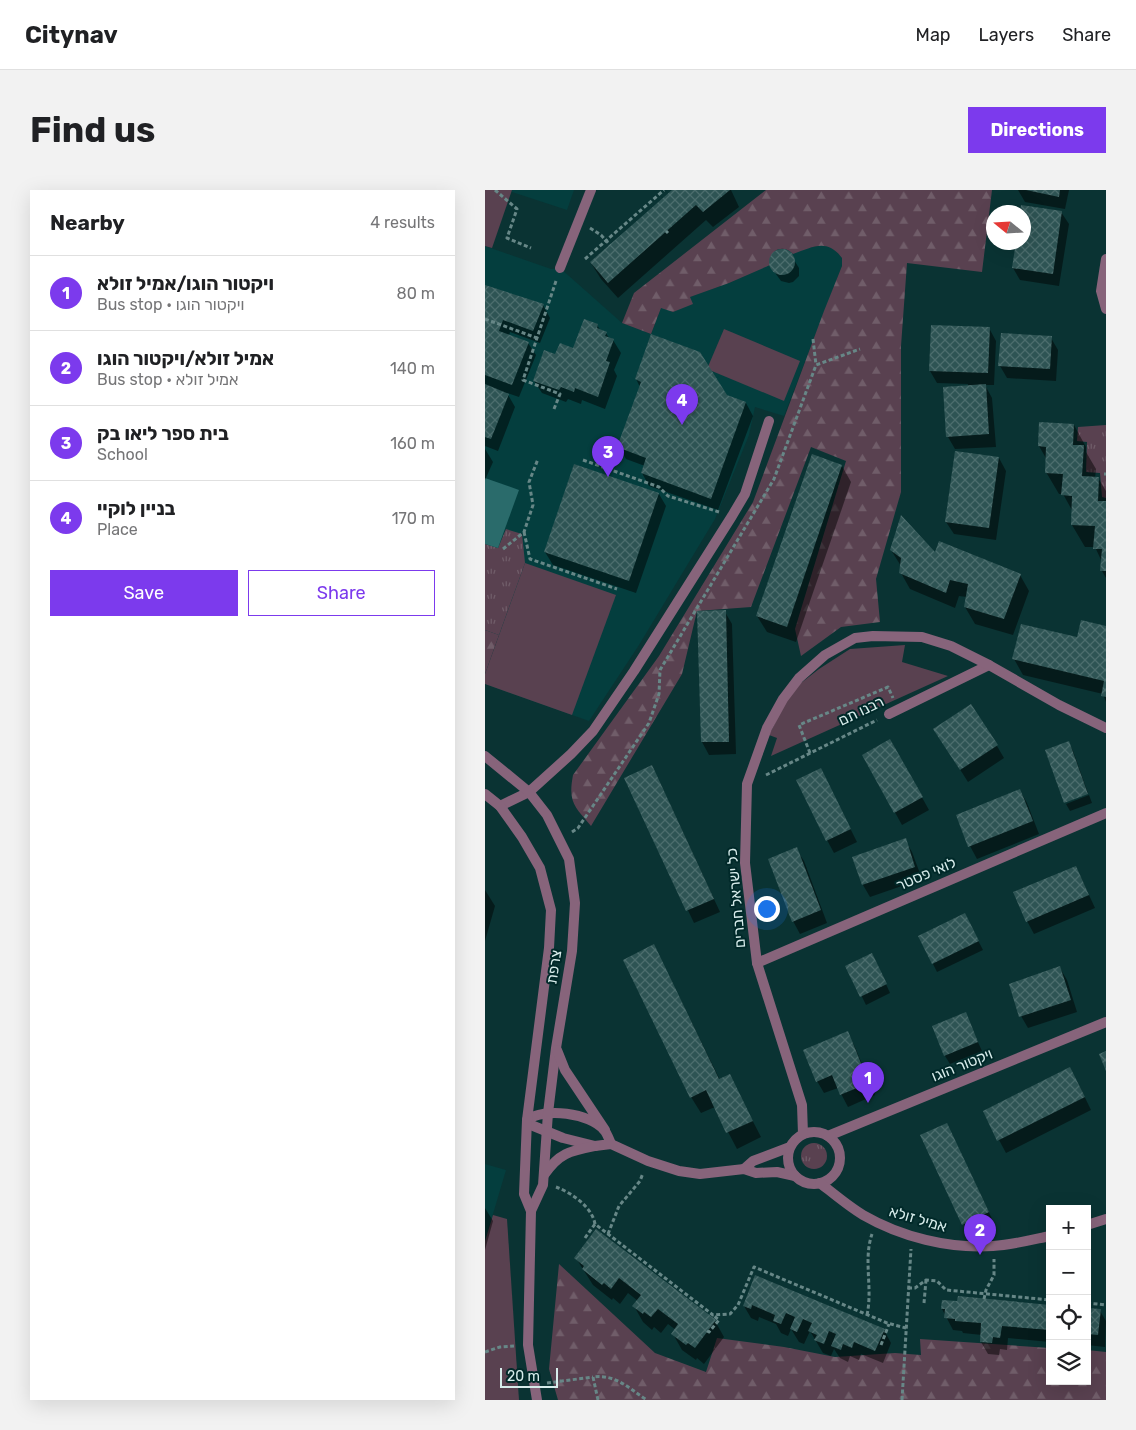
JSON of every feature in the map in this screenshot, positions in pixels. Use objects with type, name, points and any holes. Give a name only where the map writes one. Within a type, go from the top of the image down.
[{"type":"street","points":[[560,268],[591,190]]},
{"type":"street","points":[[1106,259],[1101,291],[1106,309]]},
{"type":"street","points":[[499,806],[529,792],[593,731],[634,671],[745,494],[769,421]]},
{"type":"street","name":"כל ישראל חברים","points":[[803,1134],[802,1105],[757,963],[745,863],[747,784],[767,728],[783,699],[799,678],[825,656],[855,638],[873,636],[922,637],[951,646],[1106,728]]},
{"type":"street","name":"רבנו תם","points":[[889,714],[989,665]]},
{"type":"street","name":"צרפת","points":[[485,756],[529,792],[547,815],[569,859],[575,903],[572,952],[556,1048],[548,1113],[543,1185],[531,1211],[528,1345],[537,1400]]},
{"type":"street","name":"צרפת","points":[[485,794],[499,806],[522,837],[540,868],[551,910],[549,948],[527,1120],[524,1194],[531,1211]]},
{"type":"street","name":"לואי פסטר","points":[[757,963],[1106,814]]},
{"type":"street","name":"ויקטור הוגו","points":[[828,1136],[1106,1022]]},
{"type":"street","points":[[556,1048],[565,1070],[605,1130],[611,1144]]},
{"type":"street","points":[[595,1146],[563,1138],[531,1125],[527,1120],[532,1116],[548,1113],[571,1115],[584,1118],[605,1130]]},
{"type":"street","points":[[544,1176],[559,1156],[577,1150],[611,1144],[648,1161],[679,1172],[700,1174],[744,1169],[756,1173],[777,1172],[795,1176],[806,1183],[820,1183],[828,1180],[835,1173],[840,1162],[839,1151],[835,1143],[828,1136],[820,1132],[803,1134],[795,1140],[790,1147],[788,1162],[795,1176]]},
{"type":"street","points":[[744,1169],[753,1161],[790,1147]]},
{"type":"street","name":"אמיל זולא","points":[[820,1183],[863,1215],[903,1233],[937,1242],[965,1246],[993,1246],[1046,1237]]},
{"type":"street","points":[[1091,1224],[1106,1219]]},
{"type":"path","points":[[495,190],[517,209],[507,238],[531,248]]},
{"type":"path","points":[[585,259],[664,190]]},
{"type":"path","points":[[645,207],[648,211]]},
{"type":"path","points":[[597,231],[610,245]]},
{"type":"path","points":[[554,409],[560,394],[523,380],[560,268]]},
{"type":"path","points":[[485,319],[537,338]]},
{"type":"path","points":[[559,840],[578,828],[649,723],[659,694],[660,670],[774,479],[816,365],[813,339]]},
{"type":"path","points":[[816,365],[860,349]]},
{"type":"path","points":[[503,550],[524,532],[533,505],[529,482],[538,459]]},
{"type":"path","points":[[583,460],[659,487],[668,496],[732,516]]},
{"type":"path","points":[[524,532],[530,559],[617,590]]},
{"type":"path","points":[[810,754],[799,725],[888,687],[899,710]]},
{"type":"path","name":"רבנו תם","points":[[747,784],[889,714]]},
{"type":"path","points":[[608,1234],[619,1206],[640,1181]]},
{"type":"path","points":[[563,1190],[588,1208],[595,1224],[614,1241],[719,1320],[710,1331],[707,1331]]},
{"type":"path","points":[[585,1238],[595,1224]]},
{"type":"path","points":[[867,1322],[871,1236]]},
{"type":"path","points":[[901,1400],[911,1251]]},
{"type":"path","points":[[984,1296],[994,1275],[994,1263]]},
{"type":"path","points":[[713,1315],[730,1314],[738,1305],[754,1267],[889,1324],[906,1328]]},
{"type":"path","points":[[776,1284],[778,1277]]},
{"type":"path","points":[[908,1288],[915,1288],[926,1280],[937,1281],[946,1290],[984,1296],[1046,1300]]},
{"type":"path","points":[[924,1303],[926,1280]]},
{"type":"path","points":[[826,1305],[828,1298]]},
{"type":"path","points":[[1091,1303],[1106,1305]]},
{"type":"path","points":[[881,1344],[889,1324]]},
{"type":"path","points":[[485,1352],[500,1348]]},
{"type":"path","points":[[559,1381],[605,1376],[614,1378],[647,1400]]},
{"type":"path","points":[[593,1377],[598,1400]]},
{"type":"shaded area","points":[[512,190],[574,190],[567,210],[512,192]]},
{"type":"shaded area","points":[[823,245],[831,247],[838,253],[842,258],[842,266],[784,416],[755,407],[749,435],[715,519],[639,645],[589,721],[485,684],[485,674],[499,636],[485,630],[485,246],[551,269],[560,268],[622,323],[651,334],[661,308],[692,304],[689,297],[729,283],[769,265],[771,254],[778,249],[790,251]]},
{"type":"shaded area","points":[[485,478],[519,490],[498,548],[485,544]]},
{"type":"shaded area","points":[[485,1164],[506,1170],[485,1241]]},
{"type":"green space","points":[[485,190],[512,190],[492,248],[485,246]]},
{"type":"green space","points":[[766,190],[992,190],[990,205],[986,205],[986,239],[982,272],[907,263],[901,346],[901,492],[876,579],[880,622],[841,627],[801,656],[795,629],[846,461],[811,447],[751,607],[697,611],[682,674],[591,826],[580,813],[572,798],[573,775],[659,656],[753,502],[842,266],[842,258],[831,248],[825,246],[813,247],[793,254],[785,249],[777,250],[771,255],[770,265],[690,297],[693,304],[673,312],[661,308],[651,334],[622,323],[634,293]]},
{"type":"green space","points":[[724,329],[800,361],[784,401],[707,369]]},
{"type":"green space","points":[[1106,425],[1106,498],[1102,497],[1100,473],[1086,472],[1087,442],[1077,441],[1078,427]]},
{"type":"green space","points":[[506,529],[522,534],[525,563],[499,635],[485,630],[485,544],[498,548]]},
{"type":"green space","points":[[525,563],[616,595],[572,715],[485,684],[485,674]]},
{"type":"green space","points":[[485,630],[499,635],[485,674]]},
{"type":"green space","points":[[905,645],[902,662],[948,676],[771,756],[777,738],[769,735],[787,699],[801,683],[850,649]]},
{"type":"green space","points":[[814,1143],[823,1147],[827,1156],[823,1165],[814,1169],[805,1165],[801,1156],[805,1147]]},
{"type":"green space","points":[[493,1215],[507,1219],[519,1400],[485,1400],[485,1241]]},
{"type":"green space","points":[[559,1264],[655,1353],[706,1372],[717,1338],[784,1347],[835,1357],[895,1353],[921,1355],[920,1339],[1046,1348],[1046,1385],[1091,1385],[1091,1350],[1106,1352],[1106,1400],[558,1400],[549,1369]]},
{"type":"building","points":[[672,190],[730,190],[703,212],[696,205],[608,283],[590,262]]},
{"type":"building","points":[[1026,190],[1060,190],[1059,197]]},
{"type":"building","points":[[1031,206],[1062,211],[1053,274],[1012,268],[1015,250],[1031,250]]},
{"type":"building","points":[[782,249],[791,253],[795,262],[791,271],[782,275],[773,271],[769,262],[773,253]]},
{"type":"building","points":[[485,285],[544,304],[533,331],[503,320],[499,331],[529,342],[512,385],[485,375]]},
{"type":"building","points":[[584,319],[598,324],[597,328],[607,332],[605,336],[614,339],[606,361],[610,362],[598,397],[575,388],[574,392],[561,387],[559,390],[533,381],[544,350],[555,354],[560,343],[573,348]]},
{"type":"building","points":[[931,325],[990,327],[988,373],[929,371]]},
{"type":"building","points":[[1001,333],[1052,336],[1050,369],[998,366]]},
{"type":"building","points":[[651,334],[700,352],[727,395],[746,402],[711,499],[641,473],[646,458],[617,447],[641,382],[635,379]]},
{"type":"building","points":[[485,384],[509,394],[491,439],[485,437]]},
{"type":"building","points":[[986,384],[989,434],[946,437],[943,387]]},
{"type":"building","points":[[1039,422],[1074,424],[1073,445],[1084,445],[1082,476],[1099,477],[1098,501],[1106,501],[1106,571],[1100,571],[1102,549],[1093,549],[1095,526],[1071,525],[1072,496],[1061,495],[1063,474],[1045,473],[1046,447],[1038,446]]},
{"type":"building","points":[[955,451],[999,457],[989,528],[945,522]]},
{"type":"building","points":[[812,454],[842,465],[787,627],[756,616]]},
{"type":"building","points":[[574,464],[659,493],[629,581],[544,552]]},
{"type":"building","points":[[901,515],[935,552],[939,541],[1021,574],[1004,619],[964,607],[968,584],[950,580],[946,593],[899,573],[901,558],[890,550]]},
{"type":"building","points":[[726,610],[729,742],[701,742],[697,611]]},
{"type":"building","points":[[1081,620],[1106,626],[1106,697],[1101,696],[1104,681],[1012,659],[1021,624],[1077,637]]},
{"type":"building","points":[[971,704],[998,745],[960,770],[933,729]]},
{"type":"building","points":[[890,739],[923,797],[894,813],[862,755]]},
{"type":"building","points":[[1069,741],[1088,794],[1064,803],[1045,750]]},
{"type":"building","points":[[652,765],[714,899],[686,911],[624,778]]},
{"type":"building","points":[[821,768],[851,829],[826,841],[796,780]]},
{"type":"building","points":[[1020,789],[1033,821],[968,847],[956,815]]},
{"type":"building","points":[[906,838],[915,867],[862,885],[852,857]]},
{"type":"building","points":[[797,847],[821,910],[792,922],[768,859]]},
{"type":"building","points":[[1076,866],[1089,895],[1026,922],[1013,892]]},
{"type":"building","points":[[965,913],[979,941],[932,964],[918,936]]},
{"type":"building","points":[[654,944],[719,1079],[730,1074],[753,1121],[726,1133],[706,1090],[690,1098],[623,960]]},
{"type":"building","points":[[872,953],[887,984],[860,997],[845,966]]},
{"type":"building","points":[[1060,966],[1071,1000],[1019,1017],[1009,984]]},
{"type":"building","points":[[966,1012],[978,1042],[944,1056],[932,1026]]},
{"type":"building","points":[[848,1031],[869,1083],[840,1095],[832,1075],[816,1082],[803,1050]]},
{"type":"building","points":[[1106,1051],[1106,1071],[1099,1054]]},
{"type":"building","points":[[1070,1067],[1085,1097],[997,1141],[983,1111]]},
{"type":"building","points":[[947,1123],[989,1212],[962,1225],[920,1135]]},
{"type":"building","points":[[596,1229],[716,1320],[695,1348],[688,1343],[686,1345],[671,1334],[678,1324],[658,1309],[651,1317],[632,1306],[641,1295],[619,1278],[611,1289],[604,1283],[602,1285],[582,1269],[584,1266],[574,1258]]},
{"type":"building","points":[[755,1275],[885,1329],[875,1351],[854,1342],[852,1348],[843,1344],[841,1350],[831,1346],[836,1334],[829,1331],[824,1344],[814,1340],[817,1335],[808,1331],[812,1323],[803,1319],[797,1332],[790,1329],[795,1317],[786,1313],[781,1324],[773,1321],[775,1315],[752,1305],[751,1309],[743,1306]]},
{"type":"building","points":[[958,1296],[1046,1305],[1046,1330],[1002,1326],[1000,1338],[993,1337],[992,1343],[980,1342],[981,1323],[944,1318],[945,1309],[941,1309],[942,1300],[957,1301]]},
{"type":"building","points":[[1091,1308],[1101,1309],[1098,1335],[1091,1334]]},
{"type":"place","name":"בניין לוקיי","points":[[682,425]]},
{"type":"place","name":"בית ספר ליאו בק","points":[[608,477]]},
{"type":"place","name":"ויקטור הוגו/אמיל זולא","points":[[868,1103]]},
{"type":"place","name":"אמיל זולא/ויקטור הוגו","points":[[980,1255]]}]
